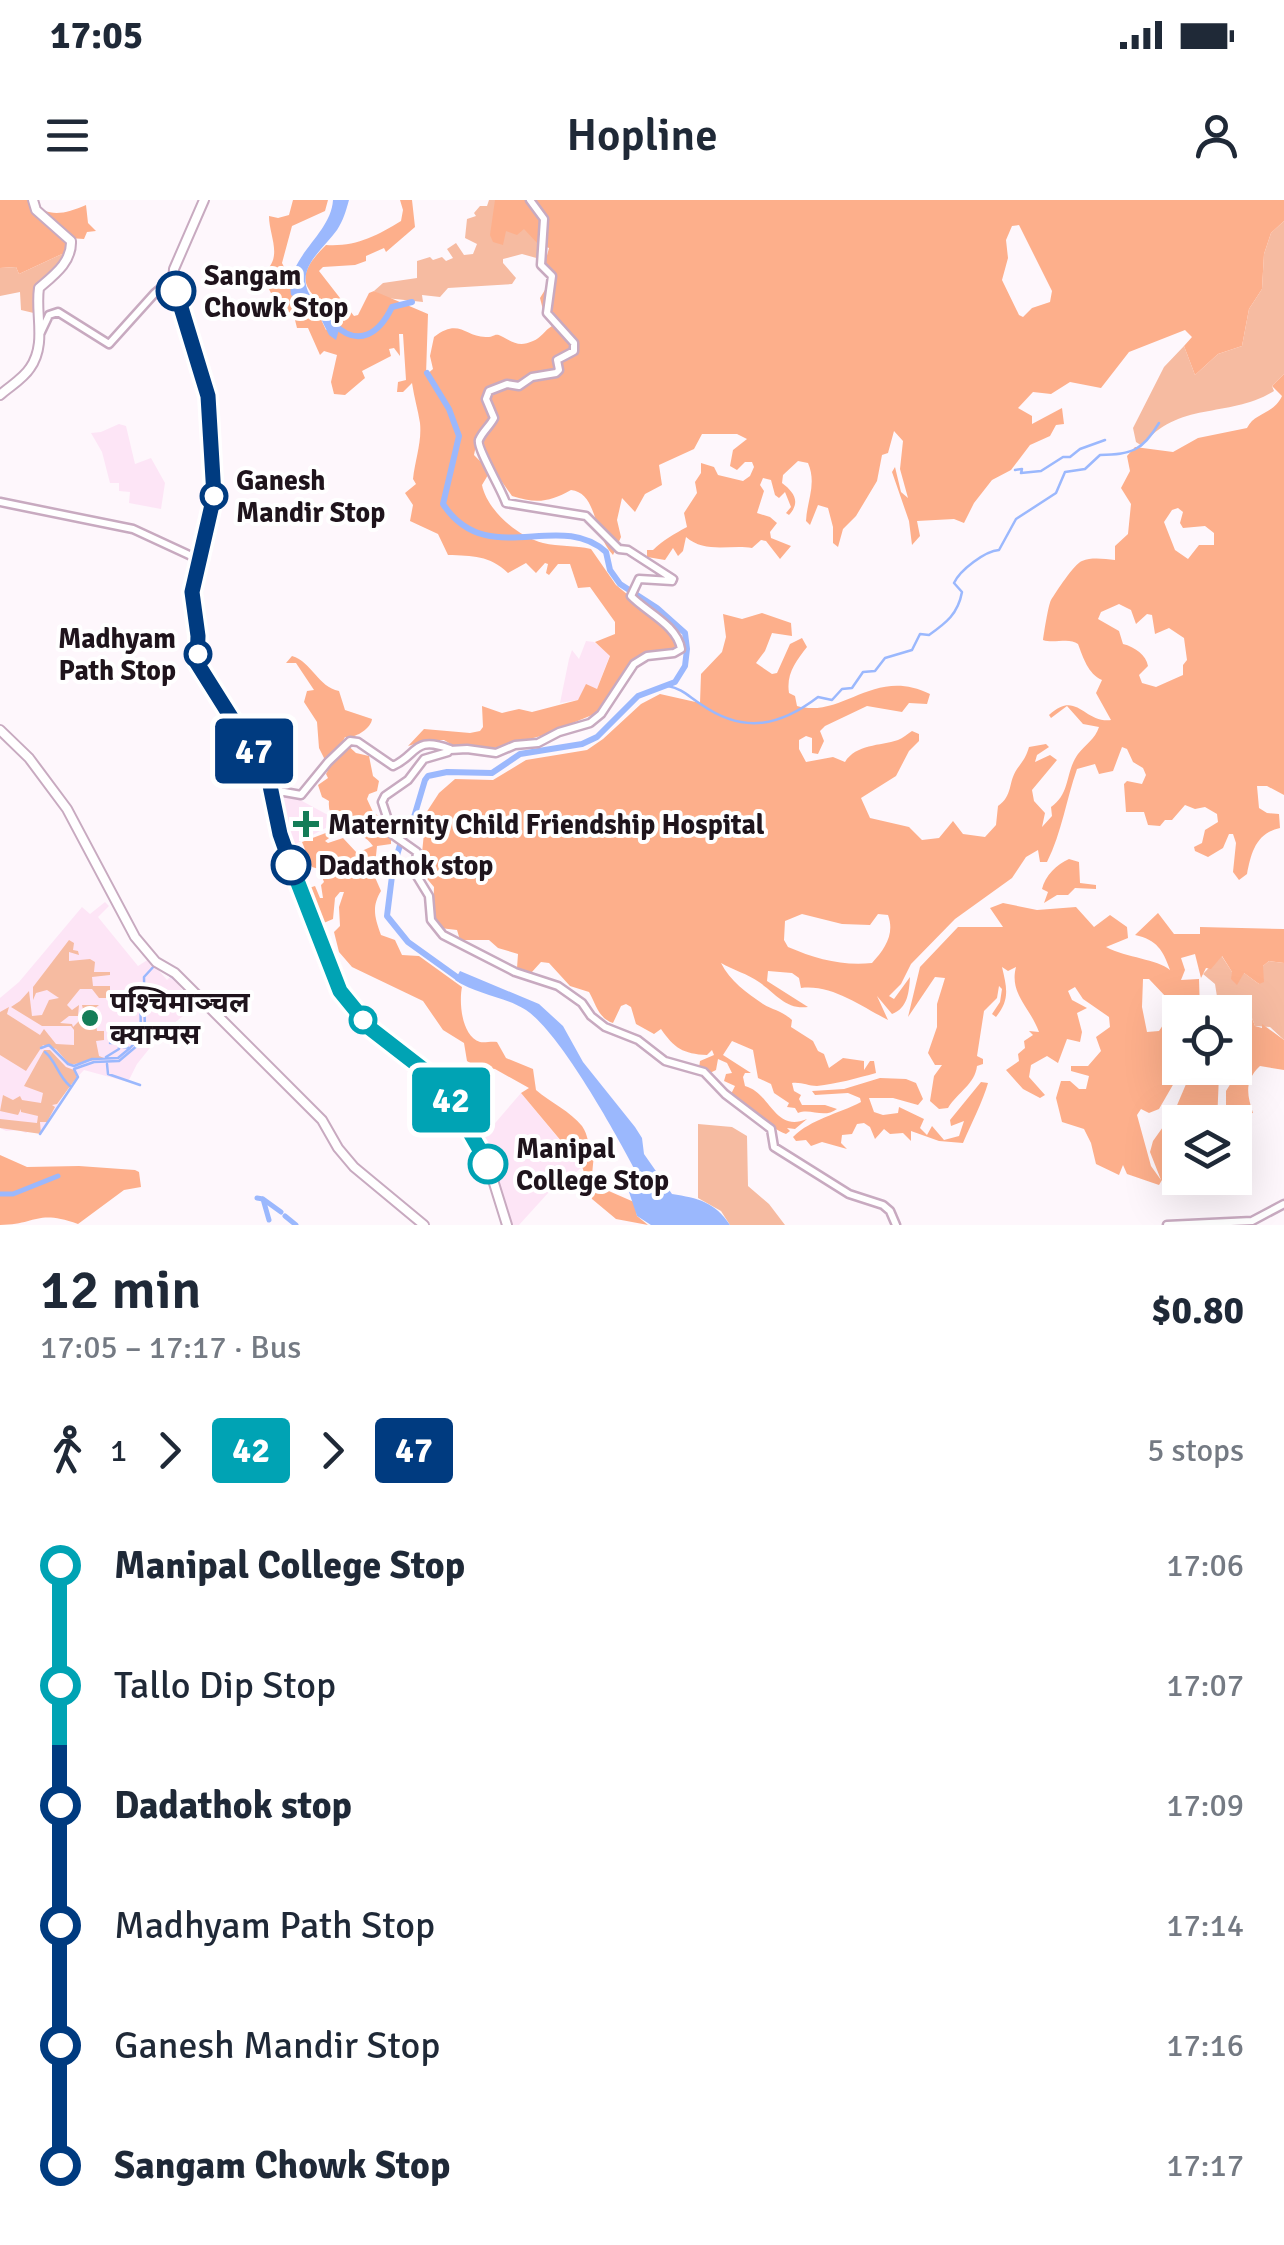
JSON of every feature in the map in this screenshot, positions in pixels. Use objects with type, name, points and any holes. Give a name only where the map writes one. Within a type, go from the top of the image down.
[{"type":"main road","points":[[33,200],[36,210],[72,244],[67,262],[39,288],[40,336]]},
{"type":"main road","points":[[204,200],[174,268],[174,284],[208,396],[214,504],[192,592],[197,663],[256,755],[273,790],[284,846],[340,991],[371,1029],[442,1084],[488,1164],[507,1225]]},
{"type":"main road","points":[[530,200],[544,219],[541,264],[552,276],[553,290],[547,313],[574,343],[574,351],[558,360],[556,373],[532,377],[520,386],[507,384],[489,391],[486,399],[494,418],[480,438],[479,452],[492,469],[506,503],[586,516],[619,548],[674,578],[671,582],[645,578],[636,584],[632,594],[633,600],[674,633],[681,645],[679,651],[647,656],[634,664],[601,714],[589,724],[496,753],[467,748],[428,756],[408,780],[383,798],[386,818],[399,841],[416,852],[416,874],[429,896],[431,920],[443,935],[516,972],[558,986],[605,1027],[638,1040],[666,1062],[699,1070],[770,1129],[774,1147],[849,1194],[883,1206],[896,1225]]},
{"type":"main road","points":[[38,311],[60,313],[109,344],[162,288],[174,284]]},
{"type":"main road","points":[[0,395],[30,370],[49,315]]},
{"type":"main road","points":[[0,502],[133,529],[200,560]]},
{"type":"main road","points":[[0,730],[29,758],[67,808],[131,931],[148,954],[174,973],[322,1120],[354,1167],[424,1225]]},
{"type":"main road","points":[[273,790],[302,795],[348,742],[358,742],[394,766],[418,746],[450,750]]},
{"type":"main road","points":[[1167,1225],[1252,1221],[1284,1204]]},
{"type":"shaded area","points":[[0,200],[31,200],[44,210],[57,213],[86,205],[88,223],[96,231],[87,232],[84,239],[69,238],[65,261],[62,254],[19,274],[16,267],[0,268]]},
{"type":"shaded area","points":[[293,200],[328,200],[325,211],[292,226],[282,263],[294,292],[303,304],[318,313],[326,330],[340,326],[309,289],[307,271],[313,259],[326,245],[356,242],[401,221],[400,200],[412,200],[415,227],[386,252],[384,248],[355,265],[323,267],[319,271],[354,316],[374,291],[428,314],[426,375],[433,369],[430,356],[434,337],[443,331],[456,328],[479,336],[498,335],[521,344],[536,340],[552,326],[540,298],[551,280],[545,263],[549,248],[538,244],[524,229],[517,235],[506,231],[503,245],[493,242],[490,235],[495,200],[1284,200],[1284,221],[1271,233],[1264,254],[1262,289],[1249,309],[1242,346],[1218,354],[1195,375],[1184,346],[1192,337],[1185,330],[1129,352],[1101,388],[1070,382],[1051,394],[1033,392],[1018,408],[1032,416],[1032,424],[1062,408],[1064,424],[1056,425],[1050,436],[1030,445],[1011,470],[992,480],[964,523],[954,519],[917,521],[920,536],[912,545],[909,521],[892,472],[895,467],[901,492],[908,498],[900,469],[903,441],[894,431],[888,453],[882,455],[877,481],[856,516],[843,529],[838,547],[833,543],[828,508],[818,505],[810,525],[806,521],[812,485],[808,463],[798,461],[783,475],[782,483],[795,502],[789,515],[786,513],[791,507],[785,492],[779,498],[771,480],[763,478],[760,485],[764,491],[757,513],[777,523],[770,532],[771,538],[791,546],[780,559],[766,541],[761,540],[752,548],[719,547],[702,545],[686,537],[678,556],[673,548],[665,560],[647,557],[647,550],[687,527],[684,513],[697,493],[695,482],[701,473],[701,463],[714,467],[718,475],[743,481],[750,476],[752,462],[745,462],[737,470],[730,466],[733,450],[747,439],[737,434],[702,434],[694,449],[659,465],[662,485],[645,494],[635,512],[622,498],[617,520],[621,537],[613,555],[591,507],[580,493],[571,490],[543,500],[512,496],[476,445],[474,455],[487,468],[482,485],[485,494],[505,521],[543,543],[591,549],[616,585],[679,642],[678,650],[633,663],[597,713],[541,736],[490,749],[454,746],[444,740],[408,746],[424,729],[480,731],[482,706],[502,713],[519,709],[532,712],[578,700],[586,684],[597,689],[610,656],[595,642],[615,634],[615,622],[590,587],[578,588],[570,564],[558,564],[549,575],[545,563],[536,573],[526,563],[508,573],[487,560],[448,555],[438,534],[410,521],[413,505],[405,493],[416,484],[413,479],[420,430],[412,383],[403,392],[397,392],[398,382],[406,380],[403,334],[399,334],[400,356],[394,348],[389,349],[391,356],[362,371],[365,378],[345,395],[334,394],[331,382],[337,355],[324,351],[320,355],[308,328],[297,328],[293,312],[285,313],[278,304],[263,273],[274,254],[269,216],[289,215]],"holes":[[[1019,225],[1052,291],[1050,302],[1032,308],[1023,317],[1019,315],[1002,280],[1008,258],[1006,240],[1012,226]]]},
{"type":"shaded area","points":[[489,200],[504,200],[541,245],[540,259],[522,254],[503,259],[516,278],[512,284],[448,288],[440,297],[422,295],[423,302],[386,298],[374,291],[383,283],[417,278],[417,261],[453,258],[447,249],[456,243],[464,255],[473,254],[477,244],[465,238],[467,219],[476,216],[474,213],[480,206],[487,206]]},
{"type":"shaded area","points":[[1284,221],[1284,374],[1272,386],[1274,391],[1257,400],[1171,422],[1142,446],[1136,442],[1133,428],[1164,367],[1184,346],[1195,375],[1218,354],[1242,346],[1249,309],[1262,289],[1264,254],[1271,233]]},
{"type":"shaded area","points":[[62,254],[65,261],[40,284],[38,314],[21,310],[20,292],[0,296],[0,268],[16,267],[19,274]]},
{"type":"shaded area","points":[[1284,374],[1284,795],[1267,786],[1257,786],[1259,808],[1279,814],[1280,828],[1260,839],[1247,874],[1239,880],[1233,872],[1233,834],[1229,834],[1223,848],[1208,857],[1195,851],[1205,830],[1218,822],[1217,814],[1205,807],[1185,805],[1172,820],[1165,820],[1160,826],[1148,825],[1144,812],[1126,812],[1124,784],[1142,784],[1146,775],[1122,747],[1113,771],[1099,774],[1095,764],[1077,769],[1047,862],[1040,862],[1038,850],[1026,857],[1012,878],[955,919],[911,964],[901,984],[889,996],[894,999],[910,977],[907,999],[901,1008],[892,1014],[877,996],[888,1020],[835,993],[801,988],[799,978],[792,973],[768,971],[767,981],[808,1007],[793,1006],[755,979],[721,963],[745,991],[792,1020],[791,1027],[813,1041],[829,1068],[843,1058],[864,1061],[864,1070],[874,1061],[876,1073],[862,1077],[817,1086],[792,1083],[794,1091],[801,1095],[802,1105],[837,1109],[798,1113],[787,1107],[789,1103],[774,1093],[771,1084],[758,1078],[753,1050],[732,1041],[723,1055],[751,1073],[743,1077],[745,1086],[787,1121],[807,1119],[795,1129],[787,1128],[790,1131],[786,1134],[730,1096],[735,1086],[724,1081],[726,1074],[732,1073],[727,1063],[718,1059],[716,1070],[710,1073],[699,1068],[700,1061],[714,1055],[712,1050],[707,1055],[680,1049],[661,1029],[654,1034],[636,1024],[631,1007],[626,1004],[613,1023],[608,1021],[589,992],[570,986],[549,963],[541,962],[531,973],[517,968],[518,954],[498,948],[489,940],[460,940],[457,930],[440,928],[433,918],[434,887],[423,874],[421,863],[426,813],[439,793],[455,779],[493,780],[526,760],[587,750],[641,704],[660,694],[700,703],[701,674],[722,652],[726,637],[723,614],[742,619],[762,613],[791,623],[792,636],[772,633],[756,663],[772,674],[777,673],[790,644],[802,638],[807,647],[793,668],[788,686],[797,706],[829,706],[892,686],[930,694],[927,704],[909,703],[902,712],[867,706],[825,726],[820,731],[824,741],[818,754],[812,753],[812,738],[799,740],[806,762],[833,757],[845,762],[862,749],[898,740],[912,731],[919,734],[919,741],[896,776],[861,798],[870,818],[909,827],[922,840],[939,838],[953,821],[963,834],[985,837],[996,825],[998,806],[1006,798],[1029,747],[1046,744],[1049,747],[1037,755],[1035,762],[1050,755],[1057,760],[1032,790],[1034,801],[1045,813],[1042,827],[1052,816],[1051,807],[1062,795],[1074,761],[1099,727],[1083,724],[1067,706],[1051,718],[1049,715],[1067,705],[1101,720],[1111,720],[1096,693],[1102,680],[1084,660],[1078,644],[1043,640],[1051,600],[1082,561],[1115,560],[1115,546],[1128,534],[1131,504],[1121,488],[1130,471],[1127,456],[1135,447],[1173,452],[1198,438],[1247,428],[1282,396],[1272,386]],"holes":[[[1178,508],[1183,512],[1183,528],[1205,526],[1214,533],[1214,545],[1199,545],[1188,559],[1175,550],[1164,522]],[[1119,604],[1131,610],[1136,624],[1147,614],[1152,615],[1155,634],[1169,628],[1184,638],[1187,660],[1183,675],[1156,687],[1142,683],[1139,675],[1148,666],[1145,658],[1123,644],[1119,631],[1098,619],[1101,612]],[[802,914],[842,924],[870,925],[878,914],[888,915],[890,929],[885,947],[872,963],[850,963],[788,947],[784,940],[785,921]]]},
{"type":"shaded area","points":[[119,424],[126,426],[135,464],[151,458],[165,483],[161,509],[129,503],[130,492],[119,491],[119,483],[110,483],[102,452],[91,433]]},
{"type":"shaded area","points":[[586,641],[594,642],[610,655],[597,689],[578,700],[560,703],[572,650],[579,659]]},
{"type":"shaded area","points":[[292,656],[339,691],[345,710],[372,719],[365,730],[343,741],[356,753],[369,756],[373,776],[379,781],[377,791],[367,799],[391,837],[391,844],[377,846],[374,875],[381,891],[375,911],[381,935],[395,940],[402,955],[419,956],[462,987],[461,1009],[469,1033],[480,1042],[497,1042],[506,1058],[533,1069],[536,1090],[582,1126],[594,1154],[595,1185],[634,1202],[637,1216],[648,1225],[616,1219],[592,1199],[582,1166],[521,1093],[529,1088],[495,1069],[467,1061],[464,1043],[443,1030],[423,1001],[352,967],[339,952],[334,932],[340,926],[339,907],[344,892],[335,898],[333,919],[319,925],[309,888],[315,886],[323,898],[324,882],[319,869],[312,867],[302,842],[331,831],[336,833],[325,841],[328,843],[343,838],[357,853],[373,846],[338,823],[329,810],[329,801],[322,797],[318,785],[328,778],[329,768],[319,748],[317,722],[304,702],[307,691],[314,690],[296,663],[286,663]]},
{"type":"shaded area","name":"Maternity Child Friendship Hospital","points":[[283,793],[339,821],[286,849],[277,803]]},
{"type":"shaded area","points":[[1069,859],[1079,862],[1080,883],[1096,885],[1096,889],[1075,888],[1068,895],[1057,895],[1044,903],[1048,892],[1042,889],[1046,880]]},
{"type":"shaded area","name":"पश्‍चिमाञ्‍चल क्याम्पस","points":[[105,902],[109,906],[98,917],[138,966],[149,959],[167,980],[170,977],[177,983],[186,995],[180,1002],[189,1011],[161,1034],[128,1082],[84,1070],[69,1086],[41,1134],[30,1130],[6,1131],[0,1128],[0,998],[19,982],[82,907],[90,914]]},
{"type":"shaded area","points":[[1003,903],[1037,910],[1076,907],[1094,927],[1110,915],[1127,927],[1128,938],[1106,947],[1170,970],[1158,947],[1135,935],[1158,913],[1174,934],[1200,934],[1200,927],[1284,929],[1284,963],[1269,961],[1263,966],[1264,982],[1259,984],[1244,973],[1237,985],[1222,956],[1211,969],[1206,968],[1201,978],[1195,954],[1181,958],[1185,970],[1181,980],[1199,979],[1199,995],[1164,995],[1149,979],[1143,979],[1142,1007],[1147,1032],[1159,1031],[1162,1026],[1162,1085],[1173,1085],[1159,1109],[1149,1113],[1141,1109],[1137,1115],[1151,1166],[1161,1180],[1150,1152],[1162,1128],[1162,1180],[1159,1185],[1127,1174],[1123,1165],[1119,1175],[1096,1164],[1084,1129],[1062,1122],[1056,1098],[1061,1081],[1086,1089],[1089,1076],[1071,1071],[1071,1066],[1088,1066],[1101,1051],[1096,1037],[1110,1027],[1109,1017],[1083,999],[1075,987],[1068,991],[1072,1000],[1087,1008],[1077,1013],[1082,1032],[1080,1042],[1067,1039],[1058,1063],[1047,1056],[1031,1065],[1029,1077],[1045,1095],[1040,1098],[1023,1089],[1006,1070],[1019,1061],[1024,1041],[1033,1035],[1029,1031],[1039,1032],[1015,985],[1016,967],[1008,971],[1002,967],[1004,1005],[996,1017],[992,1014],[1000,1002],[999,986],[997,998],[984,1011],[977,1056],[983,1064],[977,1066],[970,1083],[948,1108],[939,1109],[930,1101],[934,1076],[942,1065],[935,1065],[928,1053],[937,1027],[937,1004],[945,978],[935,977],[908,1017],[920,967],[958,927],[1003,927],[990,908]]},
{"type":"shaded area","points":[[69,940],[79,955],[69,952],[69,961],[90,959],[95,962],[94,972],[110,972],[92,977],[93,986],[110,986],[110,998],[99,998],[92,989],[80,989],[67,1005],[72,1010],[79,1005],[78,1016],[69,1016],[60,1023],[72,1024],[73,1027],[80,1020],[91,1023],[91,1018],[85,1018],[82,1005],[99,1005],[94,1009],[97,1031],[104,1031],[104,1040],[96,1041],[99,1056],[104,1058],[70,1065],[56,1049],[43,1045],[26,1071],[0,1055],[0,1012],[9,1007],[7,1014],[40,1035],[44,1029],[56,1044],[74,1045],[71,1026],[42,1026],[11,1007],[29,991],[32,1016],[42,1015],[49,1000],[59,998],[47,990],[36,993],[33,1000],[33,987]]},
{"type":"shaded area","points":[[1221,955],[1232,972],[1244,973],[1259,984],[1263,966],[1269,961],[1284,963],[1284,1040],[1270,1027],[1255,1026],[1252,995],[1217,995],[1215,984],[1203,974]]},
{"type":"shaded area","points":[[1252,1018],[1255,1026],[1262,1028],[1262,1024],[1284,1040],[1284,1070],[1260,1066],[1252,1076]]},
{"type":"shaded area","points":[[44,1050],[50,1050],[77,1077],[57,1104],[52,1105],[55,1107],[47,1122],[40,1122],[41,1134],[0,1128],[0,1119],[37,1123],[38,1116],[21,1109],[18,1115],[0,1111],[3,1095],[41,1103],[43,1093],[24,1086]]},
{"type":"shaded area","points":[[880,1078],[916,1083],[923,1099],[918,1105],[893,1098],[869,1098],[874,1112],[898,1113],[899,1107],[924,1119],[920,1128],[927,1135],[932,1126],[944,1140],[959,1136],[964,1121],[951,1126],[950,1120],[981,1082],[988,1083],[963,1143],[939,1141],[911,1131],[911,1141],[903,1133],[890,1134],[884,1129],[875,1139],[864,1123],[857,1124],[852,1134],[842,1135],[841,1143],[847,1149],[822,1142],[811,1146],[806,1140],[796,1141],[793,1137],[816,1121],[861,1102],[848,1093],[815,1095],[812,1091],[844,1089]]},
{"type":"shaded area","points":[[1186,1085],[1219,1085],[1218,1105],[1177,1105]]},
{"type":"shaded area","points":[[1230,1085],[1249,1085],[1251,1105],[1226,1105]]},
{"type":"shaded area","points":[[521,1093],[582,1167],[552,1194],[549,1192],[519,1225],[509,1225],[473,1137],[479,1131],[484,1136]]},
{"type":"shaded area","points":[[698,1124],[732,1127],[747,1136],[748,1186],[785,1225],[730,1225],[721,1211],[698,1198]]},
{"type":"shaded area","points":[[0,1155],[27,1167],[135,1170],[139,1172],[141,1187],[124,1190],[78,1224],[44,1218],[0,1225]]},
{"type":"water","points":[[333,200],[349,200],[339,227],[312,261],[306,278],[312,298],[340,326],[336,340],[329,335],[318,313],[291,295],[295,269],[325,224]]},
{"type":"water","points":[[460,971],[539,1004],[563,1026],[583,1062],[635,1127],[642,1138],[644,1154],[672,1194],[705,1202],[730,1225],[651,1225],[637,1216],[626,1183],[635,1170],[555,1039],[526,1010],[455,980]]},
{"type":"waterway","points":[[334,324],[352,335],[368,334],[381,324],[392,307],[412,302]]},
{"type":"waterway","points":[[427,373],[449,409],[459,436],[443,504],[461,524],[480,534],[502,537],[567,536],[587,540],[606,552],[610,570],[620,584],[657,608],[685,633],[687,649],[685,666],[675,682],[638,696],[597,737],[582,744],[520,754],[492,773],[447,772],[425,780],[393,868],[387,916],[408,942],[461,980]]},
{"type":"waterway","points":[[668,686],[717,714],[747,723],[790,715],[818,697],[832,700],[842,689],[852,688],[863,672],[875,671],[885,658],[912,650],[920,634],[929,635],[946,622],[960,600],[962,592],[954,583],[957,578],[980,557],[999,550],[1016,519],[1056,493],[1065,472],[1085,469],[1100,455],[1135,450],[1159,423]]},
{"type":"waterway","points":[[1015,470],[1041,471],[1063,457],[1105,440]]},
{"type":"waterway","points":[[40,1134],[78,1077],[74,1069],[94,1062],[119,1061],[145,1039],[144,977],[155,965]]},
{"type":"waterway","points":[[163,970],[176,980]]},
{"type":"waterway","points":[[131,1047],[141,1036],[140,985]]},
{"type":"waterway","points":[[131,1007],[139,1008]]},
{"type":"waterway","points":[[106,1057],[119,1049],[119,1043],[110,1043]]},
{"type":"waterway","points":[[41,1048],[49,1045],[74,1066],[92,1059],[118,1058],[130,1048],[123,1047]]},
{"type":"waterway","points":[[45,1052],[70,1086]]},
{"type":"waterway","points":[[107,1064],[108,1074],[140,1085]]},
{"type":"waterway","points":[[0,1194],[13,1194],[58,1176]]},
{"type":"waterway","points":[[257,1198],[263,1199],[269,1220]]},
{"type":"waterway","points":[[263,1199],[281,1212]]},
{"type":"waterway","points":[[285,1216],[296,1225]]},
{"type":"bus line","name":"47","points":[[176,291],[208,396],[214,496],[192,592],[197,663],[268,776],[291,865]]},
{"type":"bus line","name":"42","points":[[291,865],[340,991],[371,1029],[442,1084],[488,1164]]},
{"type":"place","name":"Sangam Chowk Stop","points":[[176,291]]},
{"type":"place","name":"Ganesh Mandir Stop","points":[[214,496]]},
{"type":"place","name":"Madhyam Path Stop","points":[[198,654]]},
{"type":"place","name":"Maternity Child Friendship Hospital","points":[[306,824]]},
{"type":"place","name":"Dadathok stop","points":[[291,865]]},
{"type":"place","name":"पश्‍चिमाञ्‍चल क्याम्पस","points":[[90,1018]]},
{"type":"place","name":"Manipal College Stop","points":[[488,1164]]}]
